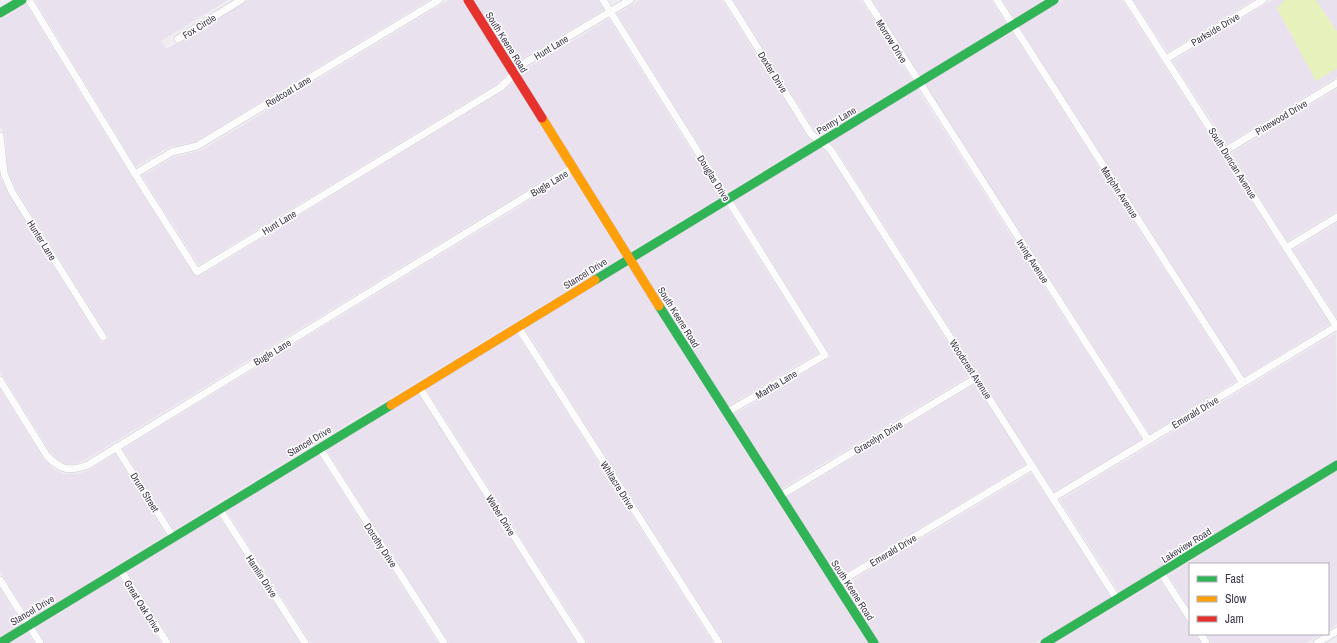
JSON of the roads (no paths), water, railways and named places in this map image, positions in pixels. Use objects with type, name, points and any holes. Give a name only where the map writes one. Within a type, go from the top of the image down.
[{"type":"street","points":[[0,14],[22,0]]},
{"type":"street","name":"Hunt Lane","points":[[29,0],[135,174],[198,272],[494,91],[526,62],[630,0]]},
{"type":"street","name":"Fox Circle","points":[[178,39],[241,0]]},
{"type":"street","name":"Redcoat Lane","points":[[135,174],[172,152],[197,146],[439,0]]},
{"type":"street","name":"South Keene Road","points":[[468,0],[726,413],[874,643]]},
{"type":"street","name":"Douglas Drive","points":[[603,0],[825,355]]},
{"type":"street","name":"Dexter Drive","points":[[728,0],[811,134],[821,141]]},
{"type":"street","name":"Morrow Drive","points":[[866,0],[918,82]]},
{"type":"street","name":"Marjohn Avenue","points":[[997,0],[1243,383]]},
{"type":"street","name":"Penny Lane","points":[[629,259],[1054,0]]},
{"type":"street","name":"South Duncan Avenue","points":[[1128,0],[1337,326]]},
{"type":"street","name":"Parkside Drive","points":[[1166,59],[1263,0]]},
{"type":"street","name":"Irving Avenue","points":[[918,82],[1148,440]]},
{"type":"street","name":"Pinewood Drive","points":[[1225,151],[1337,83]]},
{"type":"street","name":"Hunter Lane","points":[[0,136],[4,173],[12,192],[103,336]]},
{"type":"street","name":"Woodcrest Avenue","points":[[821,141],[830,149],[1117,599]]},
{"type":"street","name":"Bugle Lane","points":[[0,380],[47,456],[55,464],[64,469],[76,470],[88,465],[572,168]]},
{"type":"street","points":[[1286,248],[1337,217]]},
{"type":"street","name":"Stancel Drive","points":[[0,643],[629,259]]},
{"type":"street","name":"Emerald Drive","points":[[1053,498],[1337,326]]},
{"type":"street","name":"Whitacre Drive","points":[[518,327],[719,643]]},
{"type":"street","name":"Martha Lane","points":[[726,413],[825,355]]},
{"type":"street","name":"Gracelyn Drive","points":[[780,496],[976,378]]},
{"type":"street","name":"Weber Drive","points":[[419,386],[582,643]]},
{"type":"street","name":"Drum Street","points":[[116,447],[173,537]]},
{"type":"street","name":"Dorothy Drive","points":[[319,447],[444,643]]},
{"type":"street","name":"Lakeview Road","points":[[1045,643],[1337,465]]},
{"type":"street","name":"Emerald Drive","points":[[836,584],[1032,466]]},
{"type":"street","name":"Hamlin Drive","points":[[219,508],[305,643]]},
{"type":"street","name":"Great Oak Drive","points":[[120,569],[167,643]]},
{"type":"street","points":[[1161,573],[1189,616]]},
{"type":"street","points":[[0,580],[40,643]]},
{"type":"street","points":[[1317,643],[1337,631]]}]
